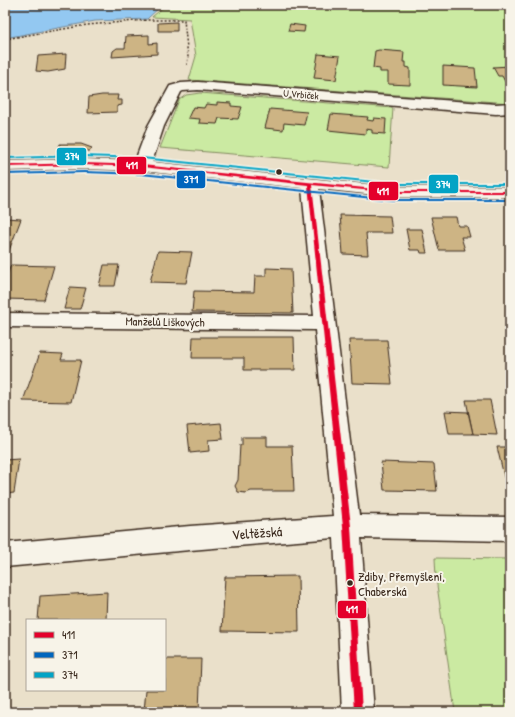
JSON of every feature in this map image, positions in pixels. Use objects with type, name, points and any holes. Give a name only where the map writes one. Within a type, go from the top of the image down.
[{"type":"street","name":"U Vrbiček","points":[[181,87],[198,86],[496,109],[510,108]]},
{"type":"street","points":[[142,166],[156,126],[175,89],[181,87]]},
{"type":"street","points":[[5,166],[84,164],[142,166],[394,192],[510,192]]},
{"type":"street","points":[[310,184],[347,526],[358,712]]},
{"type":"street","name":"Manželů Liškových","points":[[5,320],[326,323]]},
{"type":"street","name":"Veltěžská","points":[[5,556],[190,538],[347,526],[510,529]]},
{"type":"path","points":[[5,39],[87,25],[148,20],[184,20],[188,57],[181,87]]},
{"type":"green space","points":[[166,5],[510,6],[510,103],[189,80],[196,56],[190,19],[152,17]]},
{"type":"green space","points":[[200,93],[393,108],[389,167],[160,148],[179,100],[186,95]]},
{"type":"green space","points":[[435,558],[510,559],[510,712],[455,712],[436,578]]},
{"type":"water","points":[[5,5],[162,5],[147,19],[95,21],[5,38]]},
{"type":"building","points":[[177,22],[177,31],[158,31],[158,23]]},
{"type":"building","points":[[290,24],[305,26],[304,32],[288,31]]},
{"type":"building","points":[[149,35],[149,44],[157,43],[157,54],[112,57],[113,51],[117,48],[125,48],[126,36]]},
{"type":"building","points":[[375,51],[404,52],[403,62],[406,62],[406,67],[410,68],[410,85],[388,84],[388,72],[380,72],[380,69],[373,68]]},
{"type":"building","points":[[66,54],[65,69],[48,72],[36,71],[38,56]]},
{"type":"building","points":[[318,54],[340,56],[336,80],[314,78]]},
{"type":"building","points":[[443,66],[475,68],[477,87],[443,85]]},
{"type":"building","points":[[510,66],[510,87],[508,87],[502,76],[498,76],[493,67]]},
{"type":"building","points":[[118,95],[117,100],[122,100],[122,105],[117,106],[117,112],[88,113],[89,97]]},
{"type":"building","points":[[217,102],[231,103],[231,106],[242,107],[238,119],[219,118],[217,124],[199,123],[200,119],[188,118],[193,107],[204,108],[206,104],[217,105]]},
{"type":"building","points":[[270,109],[307,112],[304,125],[284,123],[283,130],[265,128]]},
{"type":"building","points":[[331,114],[368,117],[367,120],[373,121],[374,118],[386,119],[385,134],[372,133],[372,130],[366,129],[366,134],[328,130]]},
{"type":"building","points":[[60,144],[81,144],[92,148],[90,151],[57,151]]},
{"type":"building","points":[[340,215],[390,216],[392,233],[366,233],[368,255],[343,254]]},
{"type":"building","points":[[431,217],[456,217],[458,226],[467,226],[470,237],[461,237],[465,250],[439,250]]},
{"type":"building","points":[[5,218],[21,219],[5,261]]},
{"type":"building","points":[[406,229],[422,229],[427,253],[421,253],[420,250],[410,250]]},
{"type":"building","points":[[158,251],[192,252],[186,283],[150,282]]},
{"type":"building","points":[[11,265],[54,266],[44,300],[5,299],[5,280]]},
{"type":"building","points":[[104,265],[119,265],[115,286],[99,286]]},
{"type":"building","points":[[266,268],[291,269],[293,313],[192,312],[194,291],[254,292],[255,276],[266,276]]},
{"type":"building","points":[[70,287],[86,288],[80,309],[64,309]]},
{"type":"building","points":[[193,337],[294,337],[295,370],[244,370],[244,358],[192,358]]},
{"type":"building","points":[[349,340],[387,340],[392,384],[352,383]]},
{"type":"building","points":[[40,353],[63,354],[61,360],[81,360],[71,402],[23,401]]},
{"type":"building","points":[[466,400],[490,400],[497,435],[473,434]]},
{"type":"building","points":[[445,411],[468,412],[473,434],[449,434]]},
{"type":"building","points":[[221,423],[223,439],[208,440],[209,451],[190,453],[187,426]]},
{"type":"building","points":[[242,437],[267,437],[267,446],[292,446],[294,491],[238,492],[235,486],[238,480],[240,445],[242,445]]},
{"type":"building","points":[[497,447],[510,447],[510,493],[508,493]]},
{"type":"building","points":[[19,459],[14,493],[5,494],[5,460]]},
{"type":"building","points":[[381,462],[434,464],[437,491],[384,490]]},
{"type":"building","points":[[298,576],[299,632],[222,631],[225,577]]},
{"type":"building","points":[[107,592],[106,619],[38,619],[40,596]]},
{"type":"building","points":[[166,659],[201,659],[199,711],[144,711],[146,691],[166,691]]},
{"type":"transit line","name":"374","points":[[5,158],[84,156],[142,158],[394,184],[510,184]]},
{"type":"transit line","name":"411","points":[[5,166],[84,164],[142,166],[394,192],[510,192]]},
{"type":"transit line","name":"371","points":[[5,174],[84,172],[141,174],[393,200],[510,200]]},
{"type":"transit line","name":"411","points":[[310,184],[347,526],[358,712]]},
{"type":"place","name":"Zdiby, Přemyšlení, Chaberská","points":[[350,583]]}]
